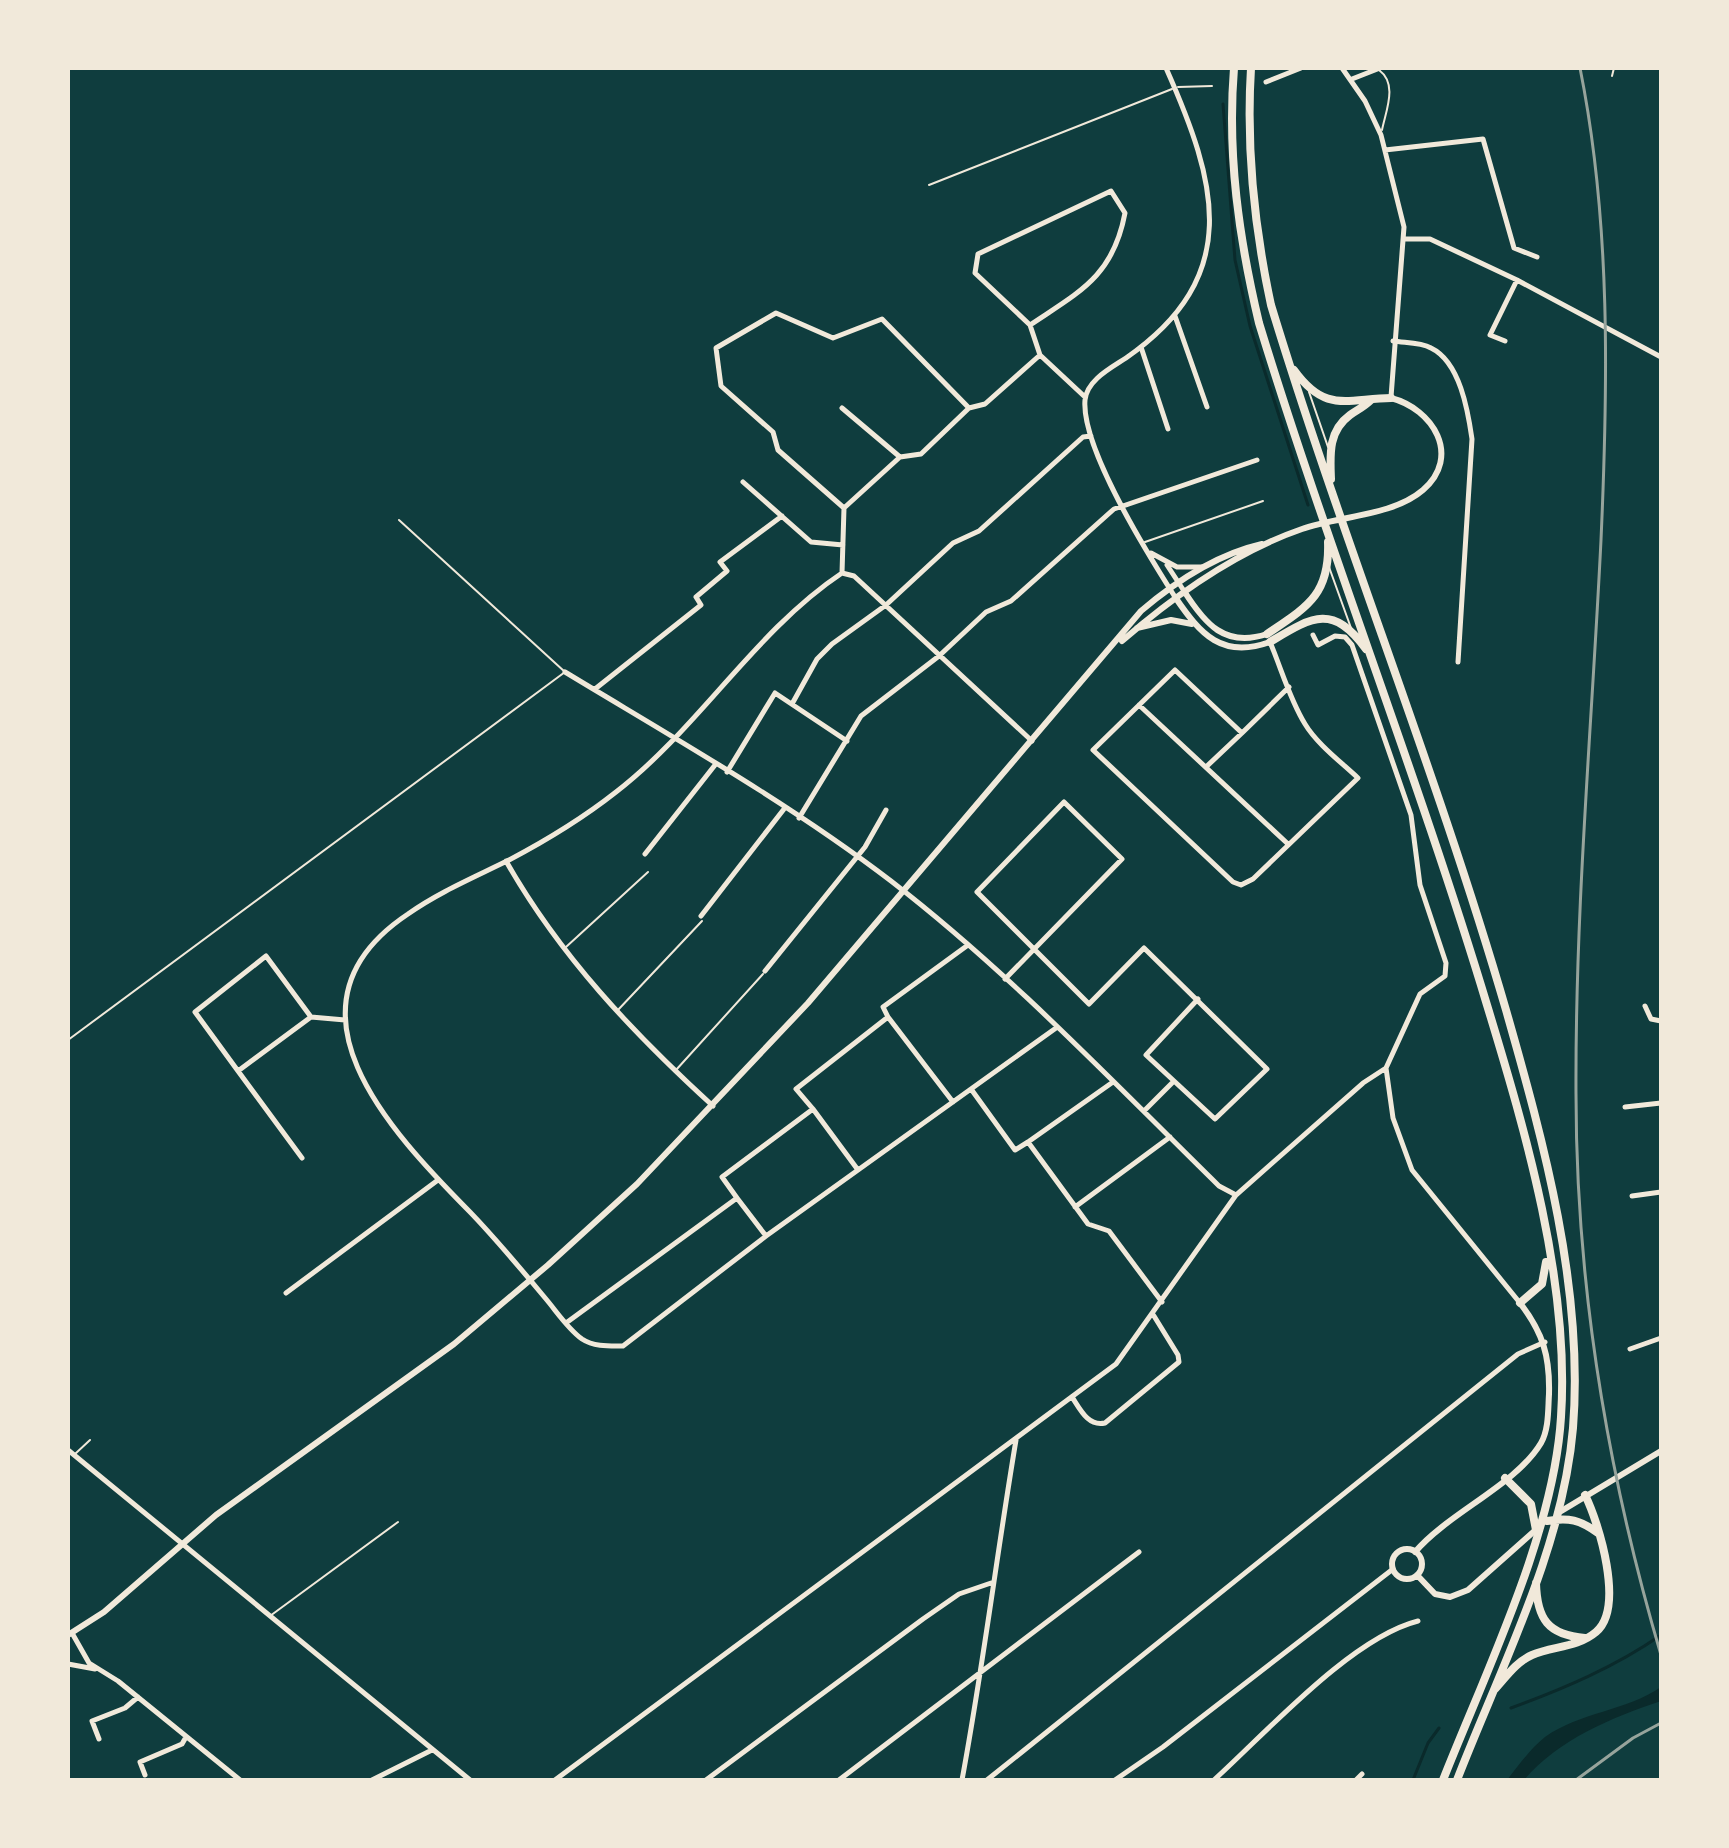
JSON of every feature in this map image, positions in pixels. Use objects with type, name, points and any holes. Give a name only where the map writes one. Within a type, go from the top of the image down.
[{"type":"highway","points":[[1234,68],[1233,161],[1244,262],[1272,368],[1495,1033],[1528,1153],[1547,1249],[1562,1379],[1561,1419],[1546,1506],[1528,1561],[1443,1780]]},
{"type":"highway","points":[[1251,68],[1249,117],[1259,251],[1288,362],[1491,958],[1543,1151],[1573,1335],[1573,1428],[1562,1494],[1546,1551],[1457,1780]]},
{"type":"highway","points":[[1288,362],[1307,387],[1327,401],[1391,398]]},
{"type":"highway","points":[[1332,492],[1330,452],[1341,423],[1371,400]]},
{"type":"highway","points":[[1268,638],[1310,604],[1325,581],[1329,566],[1328,531]]},
{"type":"highway","points":[[1268,638],[1320,618],[1337,620],[1352,629],[1371,656]]},
{"type":"highway","points":[[1520,1303],[1542,1284],[1547,1249]]},
{"type":"highway","points":[[1505,1478],[1527,1499],[1534,1515],[1537,1536]]},
{"type":"highway","points":[[1492,1692],[1526,1658],[1586,1638],[1602,1625],[1609,1602],[1596,1517],[1585,1495]]},
{"type":"highway","points":[[1547,1521],[1568,1518],[1584,1522],[1598,1533]]},
{"type":"highway","points":[[1536,1578],[1537,1606],[1545,1624],[1560,1634],[1586,1638]]},
{"type":"street","points":[[1166,68],[1207,182],[1211,221],[1202,268],[1175,316],[1141,347],[1095,379],[1085,397],[1091,436],[1121,506],[1195,625],[1216,642],[1236,649],[1268,638]]},
{"type":"street","points":[[1266,82],[1301,68]]},
{"type":"street","points":[[240,1780],[138,1697],[99,1670],[80,1652],[70,1634],[104,1612],[182,1542],[454,1344],[531,1281],[637,1184],[713,1106],[904,891],[1141,611],[1179,583],[1241,549],[1401,503],[1420,492],[1439,465],[1439,440],[1432,423],[1416,408],[1391,398],[1393,341],[1405,239],[1381,135],[1352,79],[1342,68]]},
{"type":"street","points":[[1352,79],[1378,68]]},
{"type":"street","points":[[1385,150],[1483,139],[1514,248],[1537,257]]},
{"type":"street","points":[[1030,325],[1095,282],[1121,235],[1125,213],[1111,191],[978,254],[975,273],[1030,325],[1040,355],[1085,397]]},
{"type":"street","points":[[1405,239],[1430,239],[1517,280],[1661,357]]},
{"type":"street","points":[[1505,341],[1490,335],[1517,280]]},
{"type":"street","points":[[844,508],[778,450],[773,432],[721,386],[716,348],[776,313],[833,338],[882,319],[969,408]]},
{"type":"street","points":[[1175,316],[1207,407]]},
{"type":"street","points":[[1393,341],[1421,344],[1436,351],[1459,386],[1468,415],[1472,439],[1458,662]]},
{"type":"street","points":[[1141,347],[1168,429]]},
{"type":"street","points":[[1040,355],[985,404],[969,408],[921,454],[900,457],[844,508],[842,573],[766,640],[674,738],[619,790],[506,861],[428,901],[383,934],[353,977],[345,1020],[349,1048],[362,1084],[438,1180],[493,1235],[584,1341],[606,1347],[623,1346],[766,1236],[1056,1028]]},
{"type":"street","points":[[842,408],[900,457]]},
{"type":"street","points":[[792,704],[817,659],[886,605],[953,543],[979,531],[1083,437],[1091,436]]},
{"type":"street","points":[[799,818],[861,716],[939,656],[986,612],[1011,601],[1121,506],[1257,460]]},
{"type":"street","points":[[743,482],[811,542],[843,545]]},
{"type":"street","points":[[594,690],[701,605],[696,597],[727,571],[720,562],[782,516]]},
{"type":"street","points":[[1108,652],[1175,597],[1262,544]]},
{"type":"street","points":[[1150,552],[1166,563],[1184,591],[1220,634],[1239,639],[1268,638]]},
{"type":"street","points":[[1166,563],[1207,566]]},
{"type":"street","points":[[842,573],[854,576],[1032,741]]},
{"type":"street","points":[[1136,629],[1171,620],[1195,625]]},
{"type":"street","points":[[555,1780],[1116,1364],[1236,1195],[1363,1083],[1386,1068],[1420,994],[1445,976],[1446,963],[1420,885],[1411,815],[1352,645],[1345,637],[1335,636],[1318,645],[1313,635]]},
{"type":"street","points":[[1242,733],[1175,670],[1093,750],[1241,885],[1253,879],[1358,778],[1305,725],[1268,638]]},
{"type":"street","points":[[565,672],[855,854],[904,891],[1005,979],[1219,1186],[1236,1195]]},
{"type":"street","points":[[1206,767],[1289,687]]},
{"type":"street","points":[[727,772],[775,693],[847,741]]},
{"type":"street","points":[[1139,705],[1288,844]]},
{"type":"street","points":[[645,854],[715,765]]},
{"type":"street","points":[[1005,979],[1032,949],[1122,859],[1064,802],[977,892],[1032,949],[1089,1004],[1144,948],[1198,999],[1267,1069],[1215,1119],[1146,1055],[1198,999]]},
{"type":"street","points":[[701,919],[784,809]]},
{"type":"street","points":[[765,971],[855,854],[865,847],[886,810]]},
{"type":"street","points":[[506,861],[563,950],[616,1012],[713,1106]]},
{"type":"street","points":[[953,1102],[883,1007],[968,945]]},
{"type":"street","points":[[302,1158],[195,1012],[266,956],[311,1017]]},
{"type":"street","points":[[1645,1006],[1651,1019],[1661,1021]]},
{"type":"street","points":[[238,1071],[311,1017],[345,1020]]},
{"type":"street","points":[[858,1170],[796,1089],[888,1017]]},
{"type":"street","points":[[1386,1068],[1393,1118],[1412,1170],[1520,1303],[1545,1342],[1549,1379],[1543,1438],[1505,1478],[1415,1552],[1399,1552],[1393,1559],[1393,1569],[1403,1578],[1417,1575]]},
{"type":"street","points":[[1144,1112],[1174,1081]]},
{"type":"street","points":[[971,1089],[1015,1150],[1113,1082]]},
{"type":"street","points":[[1625,1107],[1661,1103]]},
{"type":"street","points":[[766,1236],[722,1177],[813,1109]]},
{"type":"street","points":[[1075,1207],[1170,1137]]},
{"type":"street","points":[[1028,1142],[1088,1224],[1109,1231],[1162,1302]]},
{"type":"street","points":[[286,1293],[438,1180]]},
{"type":"street","points":[[1632,1196],[1661,1192]]},
{"type":"street","points":[[566,1323],[737,1198]]},
{"type":"street","points":[[1072,1397],[1088,1420],[1105,1423],[1179,1362],[1178,1355],[1153,1316]]},
{"type":"street","points":[[1630,1349],[1661,1338]]},
{"type":"street","points":[[987,1780],[1518,1354],[1545,1342]]},
{"type":"street","points":[[962,1780],[982,1674],[991,1583],[1016,1439]]},
{"type":"street","points":[[68,1450],[470,1780]]},
{"type":"street","points":[[1417,1575],[1435,1594],[1456,1596],[1468,1590],[1547,1521],[1661,1451]]},
{"type":"street","points":[[839,1780],[1139,1552]]},
{"type":"street","points":[[1415,1552],[1421,1562],[1417,1575]]},
{"type":"street","points":[[1115,1780],[1163,1747],[1393,1569]]},
{"type":"street","points":[[706,1780],[959,1594],[991,1583]]},
{"type":"street","points":[[1214,1780],[1349,1660],[1393,1627],[1418,1621]]},
{"type":"street","points":[[68,1664],[99,1670]]},
{"type":"street","points":[[99,1739],[92,1721],[125,1708],[138,1697]]},
{"type":"street","points":[[145,1775],[140,1762],[182,1744],[186,1737]]},
{"type":"street","points":[[372,1780],[432,1750]]},
{"type":"street","points":[[1356,1780],[1362,1774]]},
{"type":"lane","points":[[1378,68],[1386,75],[1390,89],[1381,135]]},
{"type":"lane","points":[[1612,76],[1614,68]]},
{"type":"lane","points":[[929,185],[1175,87],[1212,86]]},
{"type":"lane","points":[[1307,387],[1330,452]]},
{"type":"lane","points":[[1144,542],[1263,501]]},
{"type":"lane","points":[[68,1040],[565,672],[399,520]]},
{"type":"lane","points":[[1329,566],[1352,629]]},
{"type":"lane","points":[[563,950],[648,872]]},
{"type":"lane","points":[[616,1012],[701,919]]},
{"type":"lane","points":[[675,1071],[765,971]]},
{"type":"lane","points":[[74,1455],[90,1440]]},
{"type":"lane","points":[[269,1617],[398,1522]]},
{"type":"water","points":[[1661,1687],[1661,1701],[1623,1715],[1570,1741],[1524,1780],[1507,1780],[1545,1737],[1573,1722],[1633,1701]]},
{"type":"waterway","points":[[1223,104],[1235,260],[1250,326],[1308,505]]},
{"type":"waterway","points":[[1511,1708],[1588,1676],[1661,1635]]},
{"type":"waterway","points":[[1413,1780],[1428,1743],[1439,1728]]},
{"type":"railway","points":[[1580,68],[1597,185],[1606,363],[1601,540],[1578,955],[1577,1165],[1598,1378],[1625,1517],[1661,1655]]},
{"type":"railway","points":[[1576,1780],[1633,1738],[1661,1723]]}]
